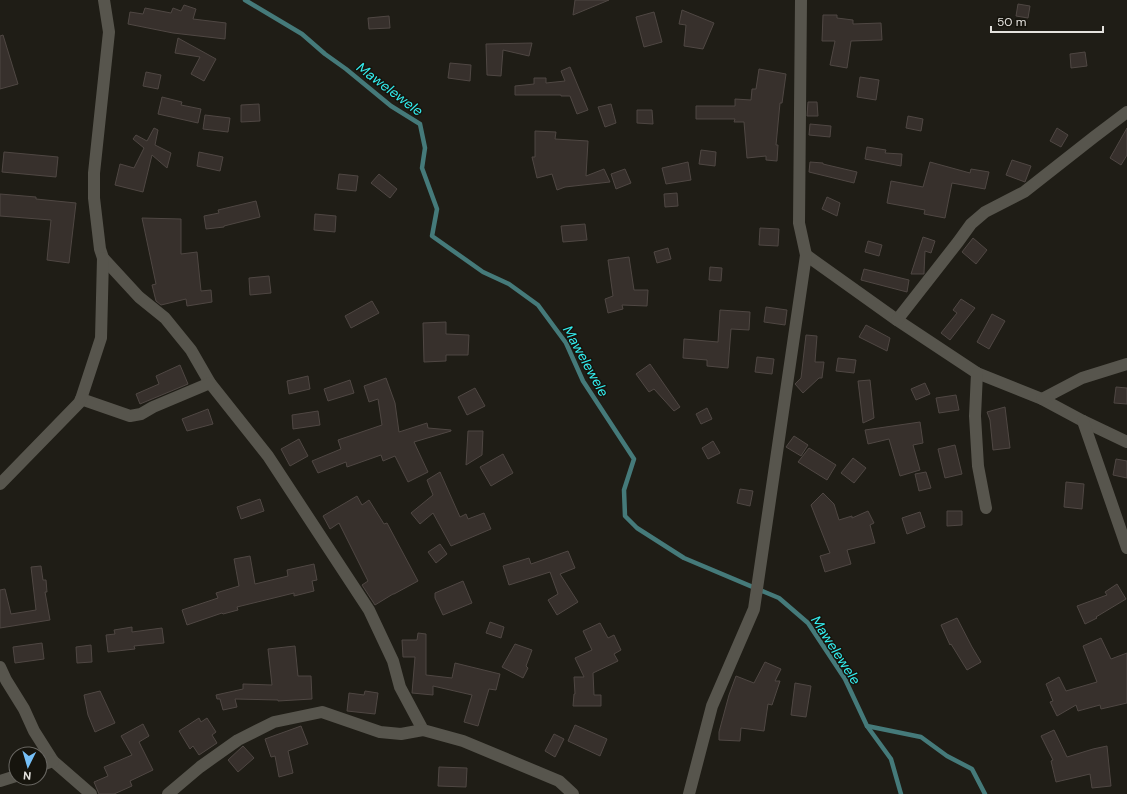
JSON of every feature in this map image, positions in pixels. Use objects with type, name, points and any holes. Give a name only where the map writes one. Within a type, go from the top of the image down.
[{"type":"street","points":[[0,484],[79,403],[101,338],[103,258],[100,249],[94,198],[94,173],[109,32],[104,0]]},
{"type":"street","points":[[689,794],[712,706],[754,609],[806,255],[799,223],[801,0]]},
{"type":"street","points":[[897,320],[971,224],[985,212],[1024,192],[1127,112]]},
{"type":"street","points":[[806,255],[897,320],[978,373],[1042,399],[1127,442]]},
{"type":"street","points":[[103,258],[139,297],[165,318],[191,350],[210,383],[268,456],[369,610],[393,661],[400,687],[423,730]]},
{"type":"street","points":[[1042,399],[1082,378],[1127,364]]},
{"type":"street","points":[[978,373],[975,416],[978,466],[986,508]]},
{"type":"street","points":[[81,400],[130,416],[141,414],[210,383]]},
{"type":"street","points":[[1083,421],[1127,548]]},
{"type":"street","points":[[0,667],[6,680],[24,709],[34,731],[53,761],[91,794]]},
{"type":"street","points":[[168,794],[200,767],[238,740],[274,722],[322,712],[380,732],[401,734],[423,730],[463,741],[559,781],[573,794]]},
{"type":"street","points":[[48,763],[53,761]]},
{"type":"building","points":[[575,0],[609,0],[573,15]]},
{"type":"building","points":[[1018,4],[1030,6],[1028,18],[1016,16]]},
{"type":"building","points":[[184,5],[196,9],[193,19],[226,23],[225,39],[173,33],[128,24],[130,12],[143,14],[145,8],[171,13],[173,8],[181,11]]},
{"type":"building","points":[[682,10],[714,23],[703,49],[684,46],[686,25],[679,24]]},
{"type":"building","points":[[654,12],[662,42],[644,47],[636,17]]},
{"type":"building","points":[[823,15],[837,15],[837,18],[853,20],[853,24],[881,23],[882,40],[851,41],[847,68],[830,65],[835,41],[822,41]]},
{"type":"building","points":[[389,16],[390,28],[369,29],[368,18]]},
{"type":"building","points":[[3,35],[18,84],[0,89],[0,36]]},
{"type":"building","points":[[178,38],[216,59],[204,81],[191,74],[200,57],[175,53]]},
{"type":"building","points":[[532,43],[529,56],[503,50],[501,76],[487,75],[486,44]]},
{"type":"building","points":[[1085,52],[1087,66],[1071,68],[1070,54]]},
{"type":"building","points":[[450,63],[471,65],[470,81],[448,78]]},
{"type":"building","points":[[570,67],[588,110],[577,114],[570,96],[515,95],[515,86],[534,84],[534,78],[546,78],[546,83],[565,81],[561,71]]},
{"type":"building","points":[[759,69],[786,74],[782,103],[780,103],[776,145],[778,145],[777,161],[766,160],[766,156],[747,158],[744,122],[734,122],[735,119],[696,119],[696,106],[735,106],[735,99],[751,100],[752,89],[756,89]]},
{"type":"building","points":[[146,72],[161,75],[158,89],[143,86]]},
{"type":"building","points":[[860,77],[879,80],[876,100],[857,97]]},
{"type":"building","points":[[162,97],[182,102],[181,105],[201,109],[198,123],[158,114]]},
{"type":"building","points":[[808,102],[817,102],[818,116],[807,116]]},
{"type":"building","points":[[259,104],[260,121],[241,122],[241,105]]},
{"type":"building","points":[[611,104],[616,123],[605,127],[598,107]]},
{"type":"building","points":[[637,110],[652,110],[653,124],[637,123]]},
{"type":"building","points":[[205,115],[230,118],[228,132],[203,129]]},
{"type":"building","points":[[908,116],[923,119],[921,131],[906,128]]},
{"type":"building","points":[[810,124],[831,126],[830,137],[809,135]]},
{"type":"building","points":[[154,128],[158,130],[155,145],[171,153],[167,168],[152,155],[143,192],[115,185],[120,164],[134,168],[144,148],[133,139],[136,135],[147,141]]},
{"type":"building","points":[[1057,128],[1068,135],[1061,147],[1050,141]]},
{"type":"building","points":[[1127,128],[1127,155],[1121,165],[1110,158]]},
{"type":"building","points":[[535,131],[556,132],[555,139],[588,141],[586,176],[604,169],[610,182],[565,187],[557,190],[552,174],[537,178],[532,157],[535,157]]},
{"type":"building","points":[[867,147],[886,150],[885,153],[902,154],[901,166],[865,159]]},
{"type":"building","points":[[701,150],[716,152],[715,166],[699,164]]},
{"type":"building","points":[[4,152],[58,157],[56,177],[2,172]]},
{"type":"building","points":[[199,152],[223,157],[220,171],[197,166]]},
{"type":"building","points":[[1012,160],[1031,166],[1025,182],[1006,175]]},
{"type":"building","points":[[688,162],[691,180],[666,184],[662,168]]},
{"type":"building","points":[[810,162],[823,163],[857,172],[854,183],[809,172]]},
{"type":"building","points":[[930,162],[970,173],[971,169],[989,172],[985,189],[952,183],[945,218],[924,214],[925,210],[887,203],[891,181],[923,187]]},
{"type":"building","points":[[625,169],[631,183],[616,189],[611,174]]},
{"type":"building","points":[[339,174],[358,176],[356,191],[337,189]]},
{"type":"building","points":[[379,174],[397,189],[390,198],[371,183]]},
{"type":"building","points":[[677,193],[678,206],[665,207],[664,194]]},
{"type":"building","points":[[0,194],[36,197],[36,199],[76,203],[69,263],[47,260],[51,220],[0,216]]},
{"type":"building","points":[[827,197],[840,203],[837,216],[822,209]]},
{"type":"building","points":[[256,201],[260,217],[224,227],[206,229],[204,216],[219,213],[218,210]]},
{"type":"building","points":[[315,214],[336,216],[335,232],[314,230]]},
{"type":"building","points":[[142,218],[181,219],[181,254],[197,252],[201,291],[211,290],[212,302],[187,306],[186,299],[161,305],[156,301],[152,285],[156,284]]},
{"type":"building","points":[[585,224],[587,240],[563,242],[561,226]]},
{"type":"building","points":[[760,228],[779,229],[778,246],[759,245]]},
{"type":"building","points":[[923,237],[935,241],[931,253],[925,251],[924,274],[911,274]]},
{"type":"building","points":[[973,238],[987,250],[976,264],[962,252]]},
{"type":"building","points":[[868,241],[882,245],[879,256],[865,252]]},
{"type":"building","points":[[668,248],[671,259],[657,263],[654,252]]},
{"type":"building","points":[[629,257],[634,290],[648,290],[647,306],[622,305],[623,309],[608,313],[605,299],[613,296],[608,260]]},
{"type":"building","points":[[710,267],[722,268],[721,281],[709,280]]},
{"type":"building","points":[[864,269],[909,280],[907,292],[861,280]]},
{"type":"building","points":[[269,276],[271,293],[250,295],[249,278]]},
{"type":"building","points":[[961,299],[975,308],[950,340],[941,333],[957,313],[953,310]]},
{"type":"building","points":[[372,301],[379,313],[351,328],[345,316]]},
{"type":"building","points":[[766,307],[787,310],[785,325],[764,322]]},
{"type":"building","points":[[720,310],[750,312],[749,330],[731,329],[728,368],[707,366],[707,360],[683,358],[684,339],[718,342]]},
{"type":"building","points":[[992,314],[1005,321],[989,349],[977,342]]},
{"type":"building","points":[[446,322],[446,334],[469,335],[468,355],[446,355],[446,361],[424,362],[423,323]]},
{"type":"building","points":[[866,325],[890,338],[887,351],[859,337]]},
{"type":"building","points":[[806,335],[817,336],[815,362],[824,362],[822,378],[819,378],[803,393],[795,384],[801,378]]},
{"type":"building","points":[[757,357],[774,359],[772,374],[755,372]]},
{"type":"building","points":[[838,358],[856,360],[854,373],[836,371]]},
{"type":"building","points":[[650,364],[680,407],[674,411],[654,389],[649,392],[636,374]]},
{"type":"building","points":[[180,365],[188,384],[140,404],[136,394],[159,384],[156,376]]},
{"type":"building","points":[[308,376],[310,389],[289,394],[287,381]]},
{"type":"building","points":[[386,378],[395,403],[399,432],[427,423],[428,428],[451,430],[414,442],[428,472],[408,482],[395,456],[383,461],[381,455],[347,467],[346,462],[318,473],[312,461],[341,449],[338,440],[382,425],[378,399],[369,402],[364,386]]},
{"type":"building","points":[[350,380],[354,393],[328,401],[324,389]]},
{"type":"building","points":[[870,380],[874,418],[863,423],[858,381]]},
{"type":"building","points":[[925,383],[930,394],[916,400],[911,389]]},
{"type":"building","points":[[1116,387],[1127,388],[1127,404],[1114,403]]},
{"type":"building","points":[[475,388],[485,406],[467,415],[458,397]]},
{"type":"building","points":[[956,395],[959,410],[939,413],[936,398]]},
{"type":"building","points":[[1005,407],[1010,448],[993,450],[990,420],[987,412]]},
{"type":"building","points":[[707,408],[712,419],[701,424],[696,414]]},
{"type":"building","points":[[208,409],[213,424],[187,431],[182,419]]},
{"type":"building","points":[[318,411],[320,425],[293,429],[292,415]]},
{"type":"building","points":[[920,422],[923,443],[913,445],[920,470],[900,476],[889,439],[868,444],[865,430]]},
{"type":"building","points":[[468,431],[483,431],[482,455],[466,465]]},
{"type":"building","points":[[794,436],[808,445],[801,456],[786,447]]},
{"type":"building","points":[[299,439],[308,456],[290,466],[281,449]]},
{"type":"building","points":[[713,441],[720,453],[708,459],[702,448]]},
{"type":"building","points":[[955,445],[962,474],[945,478],[938,449]]},
{"type":"building","points":[[809,448],[836,465],[827,480],[798,462]]},
{"type":"building","points":[[503,454],[513,473],[491,486],[480,467]]},
{"type":"building","points":[[853,458],[866,468],[854,483],[841,473]]},
{"type":"building","points":[[1116,459],[1127,461],[1127,478],[1113,475]]},
{"type":"building","points":[[440,472],[460,517],[466,514],[468,519],[484,513],[491,529],[451,546],[433,513],[420,524],[411,513],[433,495],[427,480]]},
{"type":"building","points":[[926,472],[931,488],[919,491],[915,474]]},
{"type":"building","points":[[1066,482],[1084,484],[1082,509],[1064,507]]},
{"type":"building","points":[[740,489],[753,491],[750,506],[737,503]]},
{"type":"building","points":[[823,493],[834,504],[839,520],[852,516],[852,518],[868,511],[874,523],[870,525],[875,543],[847,550],[851,564],[825,572],[820,556],[830,553],[811,505]]},
{"type":"building","points":[[357,496],[362,505],[369,500],[384,524],[387,523],[418,581],[375,605],[362,585],[368,581],[339,523],[330,529],[323,516]]},
{"type":"building","points":[[260,499],[264,511],[241,519],[237,507]]},
{"type":"building","points":[[947,511],[962,511],[962,525],[947,526]]},
{"type":"building","points":[[920,512],[925,527],[907,534],[902,518]]},
{"type":"building","points":[[440,544],[447,554],[436,563],[428,552]]},
{"type":"building","points":[[568,551],[575,568],[560,574],[578,602],[557,615],[548,600],[558,594],[550,572],[509,585],[503,566],[529,558],[531,564]]},
{"type":"building","points":[[250,556],[255,584],[288,576],[287,570],[314,564],[317,580],[312,581],[314,591],[294,596],[294,593],[237,607],[238,610],[222,613],[187,625],[182,610],[218,598],[216,593],[239,586],[234,559]]},
{"type":"building","points":[[41,566],[43,580],[46,580],[47,592],[45,592],[50,620],[0,628],[0,590],[5,589],[11,614],[36,610],[31,567]]},
{"type":"building","points":[[463,581],[472,603],[443,615],[435,598],[435,593]]},
{"type":"building","points":[[1117,584],[1126,599],[1085,624],[1077,606],[1107,595],[1105,592]]},
{"type":"building","points":[[957,618],[981,662],[967,670],[951,644],[950,645],[941,625]]},
{"type":"building","points":[[490,622],[504,627],[501,638],[486,633]]},
{"type":"building","points":[[600,623],[608,638],[614,635],[621,650],[614,654],[618,661],[593,673],[594,695],[601,695],[601,706],[573,706],[575,694],[574,677],[584,677],[575,658],[592,650],[583,631]]},
{"type":"building","points":[[132,627],[132,632],[162,628],[164,643],[134,646],[135,649],[108,652],[106,635],[115,634],[114,630]]},
{"type":"building","points":[[418,633],[426,634],[426,675],[452,678],[455,663],[500,674],[496,690],[489,689],[478,726],[464,722],[472,695],[433,686],[433,695],[412,693],[415,657],[403,657],[402,640],[417,640]]},
{"type":"building","points":[[1101,638],[1111,659],[1127,653],[1127,703],[1101,709],[1100,705],[1078,711],[1076,705],[1057,716],[1050,702],[1053,701],[1046,684],[1059,677],[1066,691],[1097,682],[1083,646]]},
{"type":"building","points":[[42,643],[44,659],[15,663],[13,647]]},
{"type":"building","points":[[515,644],[532,650],[526,666],[528,668],[523,678],[502,667]]},
{"type":"building","points":[[91,645],[92,662],[77,663],[76,647]]},
{"type":"building","points":[[295,646],[298,676],[311,676],[312,699],[278,701],[235,699],[237,707],[223,710],[220,699],[217,699],[216,695],[243,689],[243,684],[272,685],[268,649]]},
{"type":"building","points":[[765,662],[781,669],[775,681],[780,681],[772,705],[768,704],[764,731],[741,728],[740,741],[719,740],[719,732],[736,676],[754,683]]},
{"type":"building","points":[[795,683],[811,686],[806,717],[791,715]]},
{"type":"building","points":[[100,691],[115,723],[95,732],[88,715],[84,695]]},
{"type":"building","points":[[365,691],[378,693],[375,714],[347,711],[349,693],[364,695]]},
{"type":"building","points":[[199,718],[201,722],[207,718],[216,732],[212,735],[217,743],[199,755],[193,746],[190,749],[179,731]]},
{"type":"building","points":[[143,724],[149,736],[139,742],[153,770],[130,781],[132,786],[114,794],[99,794],[94,782],[108,776],[104,767],[132,755],[121,736]]},
{"type":"building","points":[[575,725],[607,739],[600,756],[568,741]]},
{"type":"building","points":[[301,726],[308,744],[288,751],[293,773],[279,777],[275,756],[271,757],[265,739]]},
{"type":"building","points":[[1054,730],[1067,757],[1107,746],[1111,786],[1092,788],[1090,774],[1056,782],[1051,761],[1053,760],[1041,736]]},
{"type":"building","points":[[554,734],[564,739],[555,757],[545,751]]},
{"type":"building","points":[[243,746],[254,758],[238,772],[228,760]]},
{"type":"building","points":[[439,767],[467,768],[466,787],[438,786]]},
{"type":"waterway","name":"Mawelewele","points":[[245,0],[302,34],[391,106],[420,124],[425,148],[422,168],[437,209],[432,236],[483,272],[509,284],[538,305],[566,343],[583,381],[634,459],[624,490],[625,516],[637,528],[684,558],[779,598],[808,623],[845,679],[867,726],[891,759],[901,794]]},
{"type":"waterway","points":[[867,726],[921,737],[947,756],[972,769],[985,794]]}]
